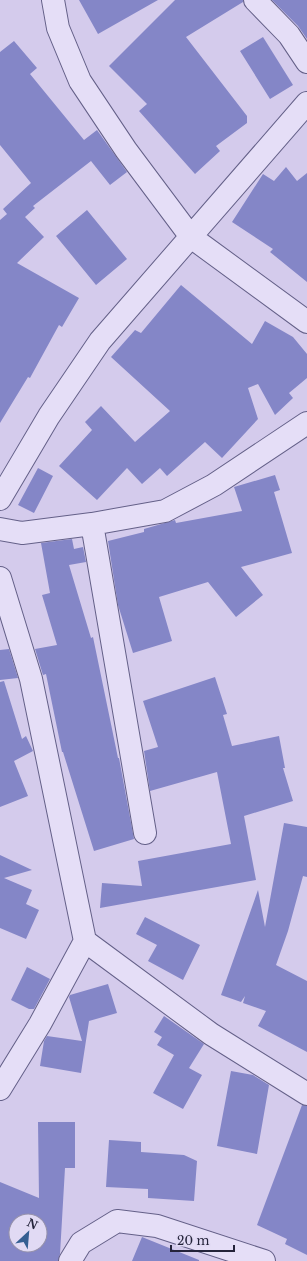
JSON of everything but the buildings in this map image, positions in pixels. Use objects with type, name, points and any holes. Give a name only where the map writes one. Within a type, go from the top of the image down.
[{"type":"street","points":[[53,0],[58,28],[80,81],[126,150],[191,237],[307,322]]},
{"type":"street","points":[[255,0],[289,35],[307,62]]},
{"type":"street","points":[[0,499],[49,416],[100,341],[307,103]]},
{"type":"street","points":[[0,529],[22,533],[92,524],[165,511],[214,485],[307,423]]},
{"type":"street","points":[[92,524],[145,833]]},
{"type":"street","points":[[0,578],[31,679],[85,941],[40,1024],[0,1088]]},
{"type":"street","points":[[85,941],[211,1034],[307,1094]]},
{"type":"street","points":[[70,1261],[81,1243],[117,1221],[157,1226],[264,1261]]}]
